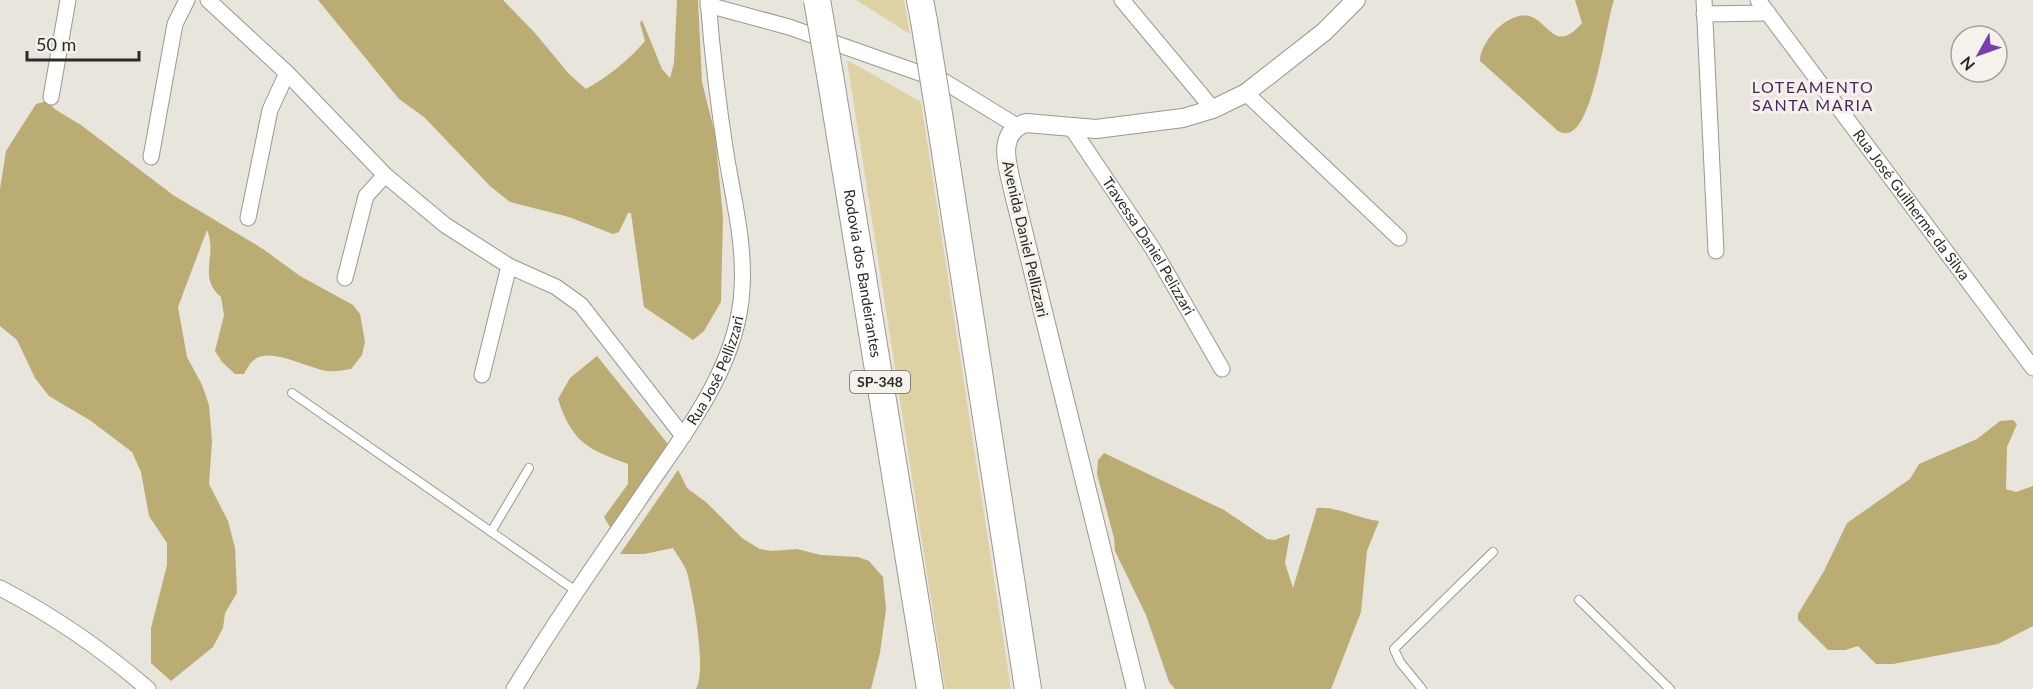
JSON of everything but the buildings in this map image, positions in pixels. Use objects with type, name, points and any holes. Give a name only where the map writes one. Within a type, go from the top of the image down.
[{"type":"highway","name":"Rodovia dos Bandeirantes","points":[[817,0],[930,689]]},
{"type":"highway","points":[[922,10],[1028,689]]},
{"type":"street","points":[[51,97],[68,0]]},
{"type":"street","points":[[151,157],[175,24],[187,0]]},
{"type":"street","points":[[208,0],[287,73],[386,175],[445,225],[509,266],[556,287],[580,305],[683,436]]},
{"type":"street","points":[[1122,0],[1213,109]]},
{"type":"street","points":[[708,2],[789,27],[945,82],[1017,126],[1040,123],[1096,129],[1182,118],[1213,109],[1246,93],[1324,32],[1356,0]]},
{"type":"street","name":"Rua José Guilherme da Silva","points":[[1758,0],[2033,368]]},
{"type":"street","name":"Rua José Pellizzari","points":[[514,689],[576,591],[705,401],[725,358],[738,317],[742,289],[738,227],[723,133],[708,2]]},
{"type":"street","points":[[1716,251],[1704,7],[1768,13]]},
{"type":"street","points":[[248,218],[270,110],[287,73]]},
{"type":"street","points":[[1246,93],[1399,238]]},
{"type":"street","name":"Avenida Daniel Pellizzari","points":[[1017,126],[1006,139],[1014,194],[1136,689]]},
{"type":"street","name":"Travessa Daniel Pelizzari","points":[[1071,127],[1153,249],[1222,369]]},
{"type":"street","points":[[345,278],[366,196],[386,175]]},
{"type":"street","points":[[482,375],[509,266]]},
{"type":"street","points":[[0,588],[76,632],[148,689]]},
{"type":"lane","points":[[292,393],[576,591]]},
{"type":"lane","points":[[491,532],[529,468]]},
{"type":"lane","points":[[1418,687],[1394,654],[1394,649],[1493,552]]},
{"type":"lane","points":[[1580,600],[1670,689]]},
{"type":"shaded area","points":[[318,0],[503,0],[535,33],[569,74],[586,89],[618,67],[645,41],[640,23],[642,20],[662,69],[670,78],[674,63],[677,0],[698,0],[702,82],[715,134],[723,217],[721,302],[704,331],[693,340],[644,307],[631,213],[628,213],[619,232],[613,234],[569,217],[510,202],[490,186],[424,117],[399,99]]},
{"type":"shaded area","points":[[856,0],[904,0],[910,34]]},
{"type":"shaded area","points":[[1575,0],[1614,0],[1592,96],[1576,128],[1565,133],[1558,131],[1480,61],[1481,53],[1491,36],[1498,28],[1515,17],[1523,15],[1532,17],[1560,36],[1573,32],[1582,23]]},
{"type":"shaded area","points":[[847,60],[921,102],[1011,689],[945,689]]},
{"type":"shaded area","points":[[47,101],[56,110],[81,125],[173,195],[263,249],[300,276],[353,305],[360,314],[365,342],[362,355],[351,369],[327,371],[266,355],[254,360],[244,374],[235,374],[222,362],[215,351],[224,315],[221,297],[210,282],[210,239],[207,230],[178,307],[187,357],[202,385],[209,405],[212,441],[209,484],[228,521],[235,548],[237,593],[225,613],[223,628],[213,647],[171,681],[151,663],[151,628],[167,565],[167,543],[149,516],[141,472],[132,452],[91,421],[49,396],[35,378],[17,340],[0,326],[0,189],[6,151],[36,104]]},
{"type":"shaded area","points":[[597,356],[668,444],[611,529],[604,517],[628,484],[628,464],[602,454],[575,435],[563,414],[558,399],[570,378]]},
{"type":"shaded area","points":[[2013,420],[2017,424],[2007,447],[2006,489],[2016,492],[2033,486],[2033,626],[1998,644],[1893,664],[1876,664],[1858,646],[1845,650],[1828,650],[1798,620],[1798,614],[1824,571],[1847,523],[1910,479],[1919,464],[1977,439],[2000,421]]},
{"type":"shaded area","points":[[1104,453],[1224,510],[1267,539],[1275,540],[1290,534],[1285,563],[1293,588],[1317,508],[1332,509],[1379,521],[1367,551],[1361,612],[1331,689],[1175,689],[1169,682],[1146,615],[1115,551],[1114,538],[1097,474],[1098,460]]},
{"type":"shaded area","points":[[678,470],[687,488],[707,503],[742,538],[760,549],[771,551],[797,549],[821,555],[858,557],[869,561],[883,577],[886,609],[880,653],[871,689],[696,689],[699,679],[700,650],[692,598],[684,566],[673,548],[644,554],[620,554]]},
{"type":"district","name":"LOTEAMENTO SANTA MARIA","points":[[1813,96]]}]
